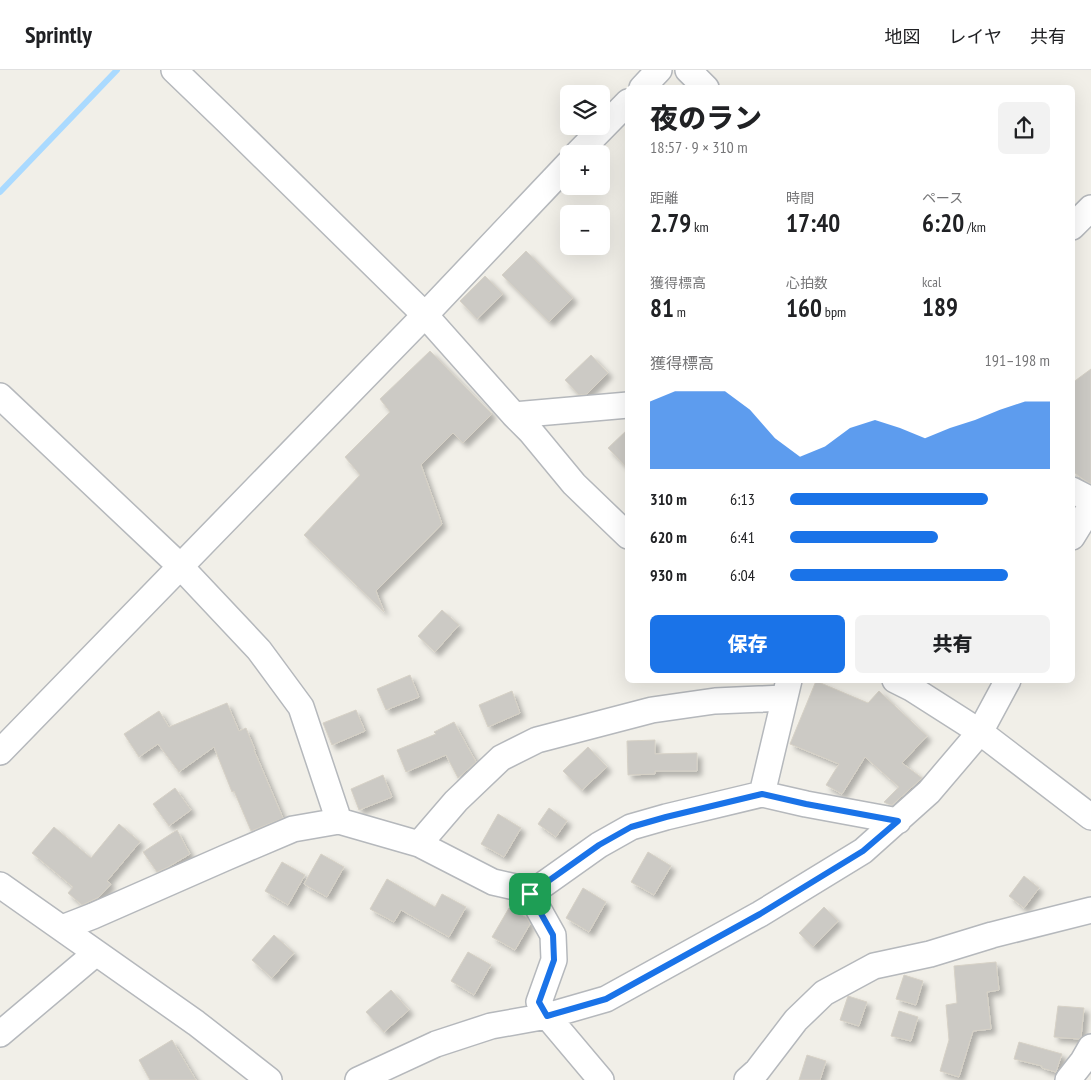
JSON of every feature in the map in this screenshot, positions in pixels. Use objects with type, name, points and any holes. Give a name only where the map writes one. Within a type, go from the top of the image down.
[{"type":"street","points":[[174,70],[425,316],[531,432],[574,484],[625,533]]},
{"type":"street","points":[[645,85],[659,70]]},
{"type":"street","points":[[688,70],[703,85]]},
{"type":"street","points":[[586,145],[625,105]]},
{"type":"street","points":[[0,752],[425,316],[560,173]]},
{"type":"street","points":[[1075,224],[1091,208]]},
{"type":"street","points":[[0,396],[180,566],[259,650],[301,707],[339,821]]},
{"type":"street","points":[[514,414],[625,405]]},
{"type":"street","points":[[1075,492],[1091,500]]},
{"type":"street","points":[[1075,532],[1091,506]]},
{"type":"street","points":[[901,683],[980,732],[1091,817]]},
{"type":"street","points":[[358,1080],[436,1044],[491,1026],[547,1016],[606,999],[743,923],[863,851],[929,792],[980,732],[1006,683]]},
{"type":"street","points":[[419,844],[456,801],[501,758],[537,740],[652,710],[715,702],[786,689],[762,794]]},
{"type":"street","points":[[530,894],[599,845],[631,827],[762,794],[898,821]]},
{"type":"street","points":[[62,928],[293,829],[339,821],[419,844],[493,882],[515,887],[530,894],[553,935],[554,960],[539,1002],[547,1016],[601,1080]]},
{"type":"street","points":[[0,885],[196,1023],[269,1080]]},
{"type":"street","points":[[748,1080],[796,1020],[824,993],[874,966],[930,954],[992,935],[1091,910]]},
{"type":"street","points":[[0,1034],[96,953]]},
{"type":"street","points":[[1068,1080],[1091,1047]]},
{"type":"building","points":[[526,251],[573,298],[549,322],[502,275]]},
{"type":"building","points":[[485,276],[503,294],[477,319],[460,301]]},
{"type":"building","points":[[430,351],[492,414],[463,443],[453,433],[421,465],[442,524],[376,591],[384,612],[304,535],[360,475],[345,457],[390,412],[380,399]]},
{"type":"building","points":[[591,355],[608,373],[587,394],[579,395],[565,380]]},
{"type":"building","points":[[1091,369],[1091,484],[1075,473],[1075,381]]},
{"type":"building","points":[[625,432],[625,466],[608,448]]},
{"type":"building","points":[[442,610],[459,625],[435,652],[418,636]]},
{"type":"building","points":[[410,675],[419,697],[386,710],[377,689]]},
{"type":"building","points":[[815,683],[821,683],[868,703],[879,691],[927,736],[902,763],[922,778],[892,805],[884,802],[899,787],[865,757],[842,794],[826,785],[839,764],[790,744]]},
{"type":"building","points":[[512,691],[520,713],[488,727],[479,705]]},
{"type":"building","points":[[227,703],[239,731],[246,728],[283,818],[251,831],[234,791],[232,792],[214,747],[179,772],[158,744],[139,757],[124,734],[159,711],[169,727]]},
{"type":"building","points":[[356,710],[365,731],[332,745],[323,723]]},
{"type":"building","points":[[454,722],[476,762],[458,778],[446,755],[406,772],[397,750],[436,734],[434,732]]},
{"type":"building","points":[[655,740],[655,754],[697,753],[697,771],[655,771],[655,774],[628,775],[627,741]]},
{"type":"building","points":[[588,747],[607,767],[582,790],[563,771]]},
{"type":"building","points":[[383,775],[392,797],[359,810],[351,789]]},
{"type":"building","points":[[175,788],[191,810],[169,826],[153,804]]},
{"type":"building","points":[[549,808],[567,821],[556,837],[538,824]]},
{"type":"building","points":[[498,814],[521,828],[504,857],[481,844]]},
{"type":"building","points":[[119,824],[140,842],[107,881],[111,884],[99,897],[82,905],[68,893],[73,887],[32,853],[54,827],[91,858]]},
{"type":"building","points":[[177,830],[190,854],[157,872],[143,852]]},
{"type":"building","points":[[648,852],[671,866],[654,895],[631,882]]},
{"type":"building","points":[[321,854],[344,867],[327,897],[304,884]]},
{"type":"building","points":[[282,862],[305,875],[288,905],[265,891]]},
{"type":"building","points":[[1024,876],[1039,888],[1024,908],[1009,896]]},
{"type":"building","points":[[387,879],[435,907],[442,894],[466,907],[449,937],[401,910],[394,922],[370,909]]},
{"type":"building","points":[[583,888],[606,902],[589,932],[566,918]]},
{"type":"building","points":[[824,907],[838,921],[813,947],[799,933]]},
{"type":"building","points":[[509,908],[527,918],[530,924],[515,950],[492,937]]},
{"type":"building","points":[[274,935],[294,953],[272,978],[252,960]]},
{"type":"building","points":[[468,952],[491,965],[474,995],[451,981]]},
{"type":"building","points":[[996,962],[999,990],[987,992],[991,1029],[973,1031],[959,1077],[940,1071],[949,1040],[946,1005],[957,1003],[954,966]]},
{"type":"building","points":[[904,975],[923,981],[916,1005],[896,999]]},
{"type":"building","points":[[391,990],[409,1010],[384,1032],[366,1012]]},
{"type":"building","points":[[848,996],[867,1002],[859,1026],[840,1020]]},
{"type":"building","points":[[1058,1006],[1084,1008],[1081,1037],[1079,1039],[1054,1037]]},
{"type":"building","points":[[899,1011],[918,1017],[911,1041],[891,1036]]},
{"type":"building","points":[[172,1040],[196,1080],[150,1080],[139,1060]]},
{"type":"building","points":[[1019,1042],[1062,1054],[1056,1072],[1042,1068],[1042,1066],[1014,1059]]},
{"type":"building","points":[[807,1055],[826,1061],[820,1080],[799,1080]]},
{"type":"waterway","points":[[0,192],[117,70]]},
{"type":"route","points":[[762,794],[898,821],[863,851],[760,914],[606,999],[547,1016],[539,1002],[554,960],[553,935],[530,894],[599,845],[631,827],[762,794]]}]
